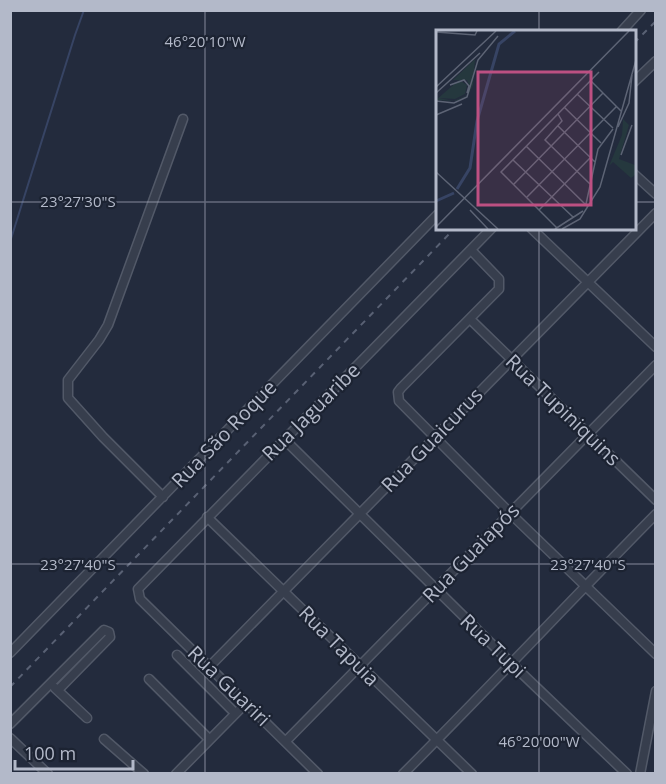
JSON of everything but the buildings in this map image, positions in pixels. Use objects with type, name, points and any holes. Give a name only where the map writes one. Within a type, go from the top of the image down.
[{"type":"street","points":[[623,30],[641,10]]},
{"type":"street","points":[[636,80],[656,61]]},
{"type":"street","points":[[163,497],[89,422],[68,398],[67,389],[68,380],[108,325],[183,119]]},
{"type":"street","points":[[636,176],[656,194]]},
{"type":"street","name":"Rua Guaicurus","points":[[210,667],[656,213]]},
{"type":"street","name":"Rua São Roque","points":[[10,653],[436,216]]},
{"type":"street","name":"Rua Jaguaribe","points":[[140,598],[138,588],[490,230]]},
{"type":"street","points":[[533,230],[656,347]]},
{"type":"street","points":[[471,250],[499,279],[500,285],[497,293],[398,392],[399,401],[510,513],[656,654]]},
{"type":"street","name":"Rua Tupiniquins","points":[[471,320],[656,500]]},
{"type":"street","name":"Rua Guaiapós","points":[[286,741],[656,365]]},
{"type":"street","name":"Rua Tupi","points":[[284,439],[435,590],[627,774]]},
{"type":"street","points":[[403,774],[656,514]]},
{"type":"street","name":"Rua Tapuia","points":[[207,517],[472,774]]},
{"type":"street","name":"Rua Guariri","points":[[140,598],[318,774]]},
{"type":"street","points":[[10,724],[104,630],[109,632],[110,637],[58,690]]},
{"type":"street","points":[[177,655],[235,713]]},
{"type":"street","points":[[149,680],[209,739]]},
{"type":"street","points":[[50,683],[87,718]]},
{"type":"street","points":[[640,774],[656,691]]},
{"type":"street","points":[[176,774],[246,703]]},
{"type":"street","points":[[10,738],[48,774]]},
{"type":"street","points":[[104,740],[144,774]]},
{"type":"waterway","points":[[10,242],[84,10]]},
{"type":"railway","points":[[636,41],[656,21]]},
{"type":"railway","points":[[10,687],[453,230]]}]
